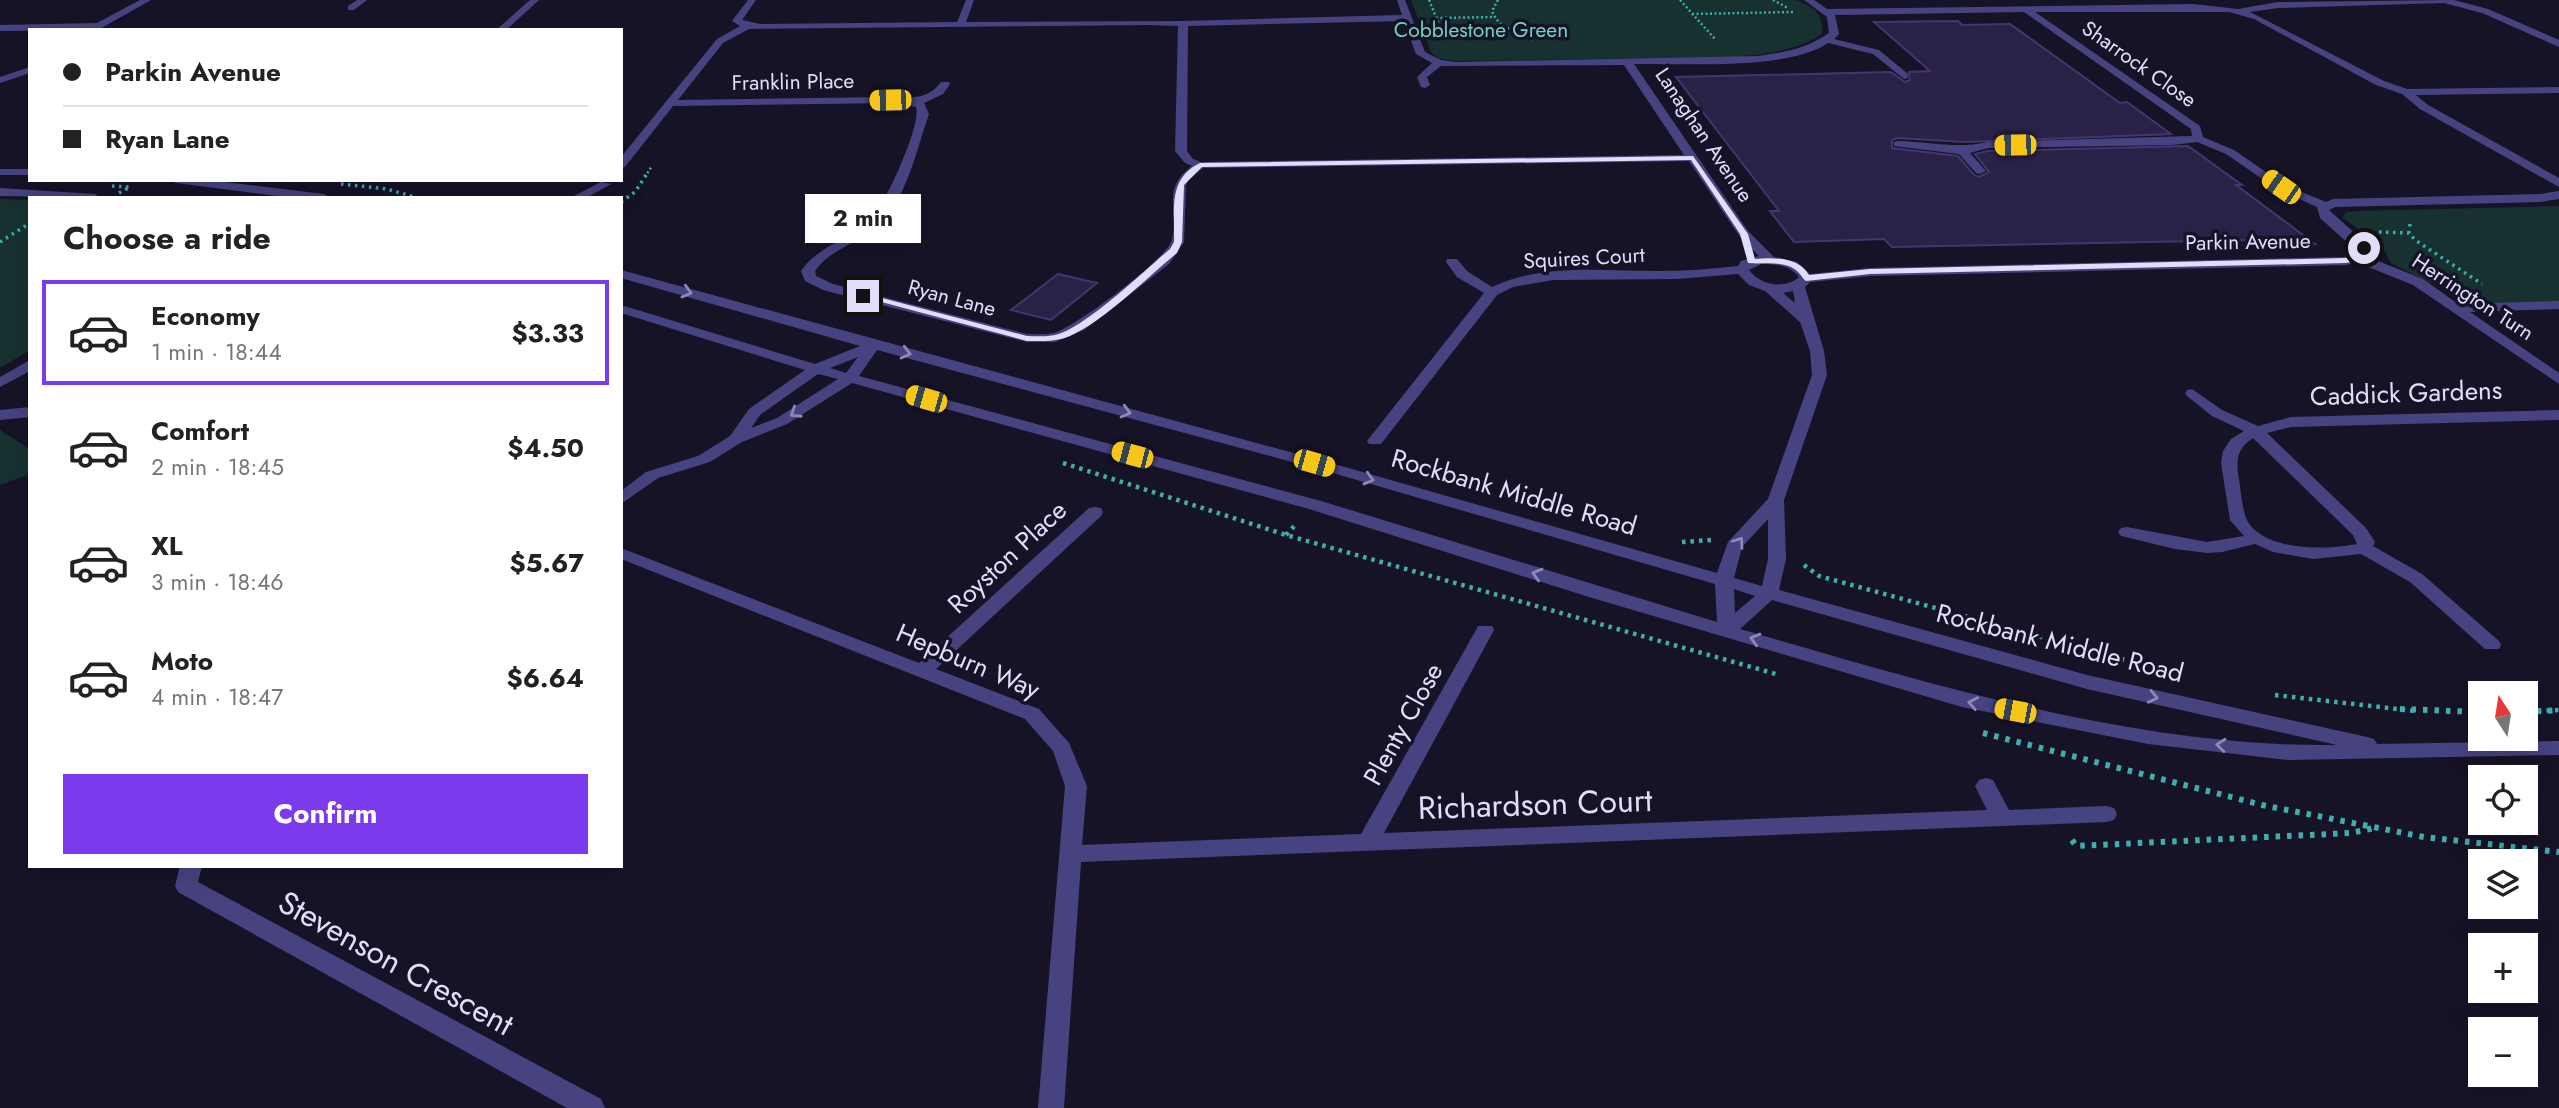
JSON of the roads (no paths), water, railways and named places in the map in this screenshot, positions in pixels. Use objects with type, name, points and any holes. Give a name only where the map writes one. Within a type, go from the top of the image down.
[{"type":"street","points":[[0,27],[95,28],[147,0]]},
{"type":"street","points":[[351,8],[363,0]]},
{"type":"street","points":[[502,28],[535,0]]},
{"type":"street","points":[[747,26],[737,21],[752,0]]},
{"type":"street","points":[[960,25],[970,0]]},
{"type":"street","points":[[1401,0],[1421,54],[1439,63],[1456,65],[1769,58],[1799,53],[1828,40],[1834,34],[1835,27],[1827,12],[1808,0]]},
{"type":"street","points":[[2239,11],[2277,5],[2449,1],[2485,11],[2559,44]]},
{"type":"street","points":[[1827,12],[2028,11],[2193,6],[2239,11],[2258,17],[2380,83],[2406,93],[2424,107],[2559,183]]},
{"type":"street","name":"Sharrock Close","points":[[1898,144],[1930,145],[1963,151],[1988,145],[2172,142],[2198,139],[2196,128],[2028,11]]},
{"type":"street","points":[[623,163],[724,37],[747,26],[1150,22],[1183,24],[1408,18]]},
{"type":"street","points":[[1183,24],[1181,151],[1189,161],[1200,165],[1693,158]]},
{"type":"street","points":[[1828,40],[1875,52],[1904,76]]},
{"type":"street","name":"Lanaghan Avenue","points":[[1627,62],[1744,234],[1770,260]]},
{"type":"street","points":[[1425,85],[1424,73],[1439,63]]},
{"type":"street","points":[[0,80],[28,71]]},
{"type":"street","points":[[915,103],[939,92],[945,84]]},
{"type":"street","points":[[2406,93],[2559,90]]},
{"type":"street","name":"Franklin Place","points":[[672,103],[890,100],[915,103]]},
{"type":"street","name":"Ryan Lane","points":[[915,103],[921,105],[924,114],[888,204],[874,223],[819,258],[808,271],[810,278],[828,287],[1018,337],[1040,339],[1067,334],[1094,317],[1174,251],[1178,242],[1180,185],[1183,178],[1200,165]]},
{"type":"street","points":[[2198,139],[2230,152],[2281,187],[2325,206]]},
{"type":"street","points":[[1963,151],[1980,172]]},
{"type":"street","points":[[0,172],[28,172]]},
{"type":"street","points":[[192,182],[308,196]]},
{"type":"street","points":[[580,196],[607,182]]},
{"type":"street","points":[[591,196],[607,182]]},
{"type":"street","points":[[0,192],[63,196]]},
{"type":"street","name":"Parkin Avenue","points":[[1748,271],[1770,260],[1796,266],[1870,272],[2323,262],[2358,258],[2365,254],[2364,248],[2329,221],[2322,209],[2325,206],[2342,202],[2540,198],[2559,195]]},
{"type":"street","name":"Lanaghan Avenue","points":[[1744,234],[1748,271]]},
{"type":"street","name":"Herrington Turn","points":[[2358,258],[2418,282],[2559,380]]},
{"type":"street","name":"Squires Court","points":[[1452,262],[1462,274],[1492,292]]},
{"type":"street","points":[[1727,631],[1769,593],[1777,559],[1776,500],[1818,385],[1822,367],[1817,344],[1806,320],[1802,282],[1796,266]]},
{"type":"street","points":[[1748,271],[1806,320]]},
{"type":"street","name":"Squires Court","points":[[1376,441],[1492,292],[1503,284],[1524,279],[1748,271]]},
{"type":"street","name":"Parkin Avenue","points":[[1769,287],[1870,272]]},
{"type":"street","name":"Rockbank Middle Road","points":[[623,275],[1313,463],[2087,682],[2395,750]]},
{"type":"street","points":[[2456,308],[2559,305]]},
{"type":"street","name":"Rockbank Middle Road","points":[[623,310],[816,369],[1315,505],[1962,701],[2148,737],[2289,753],[2559,748]]},
{"type":"street","points":[[736,439],[754,412],[816,369],[874,345]]},
{"type":"street","points":[[625,491],[652,475],[704,459],[736,439],[782,421],[850,378],[874,345]]},
{"type":"street","points":[[0,383],[28,365]]},
{"type":"street","points":[[2192,393],[2217,412],[2255,430],[2360,532],[2366,542],[2364,548]]},
{"type":"street","points":[[0,415],[28,412]]},
{"type":"street","name":"Caddick Gardens","points":[[2255,538],[2238,520],[2228,454],[2236,440],[2255,430],[2291,422],[2559,415]]},
{"type":"street","points":[[1727,631],[1724,580],[1734,546],[1776,500]]},
{"type":"street","name":"Royston Place","points":[[923,670],[1095,512]]},
{"type":"street","points":[[2127,532],[2213,549],[2237,546],[2255,538],[2287,550],[2344,552],[2364,548],[2416,578],[2492,645]]},
{"type":"street","name":"Hepburn Way","points":[[623,554],[1032,714],[1062,748],[1076,786],[1051,1108]]},
{"type":"street","name":"Plenty Close","points":[[1368,842],[1485,630]]},
{"type":"street","points":[[1986,786],[2001,818]]},
{"type":"street","name":"Richardson Court","points":[[1071,854],[2106,814]]},
{"type":"street","name":"Stevenson Crescent","points":[[190,868],[186,886],[592,1108]]},
{"type":"park label","name":"Cobblestone Green","points":[[1481,30]]}]
